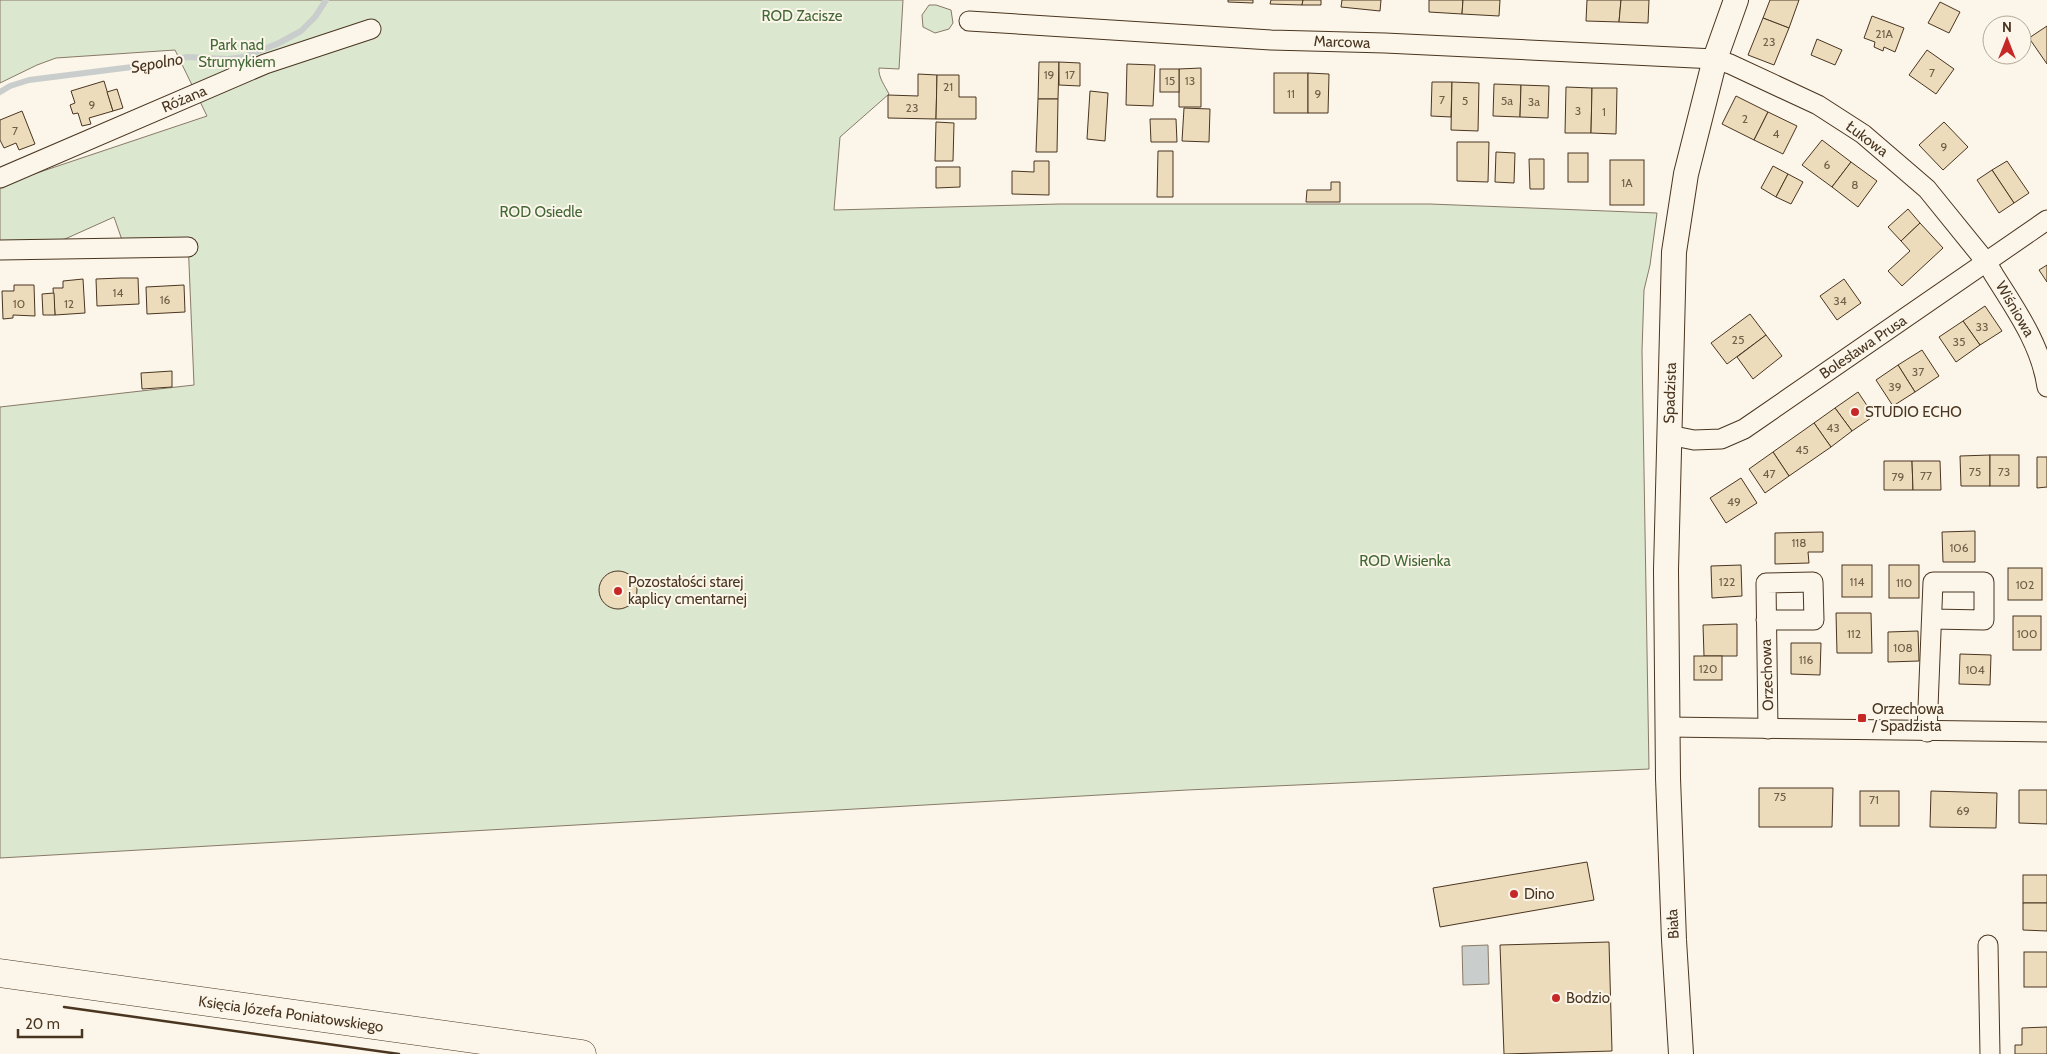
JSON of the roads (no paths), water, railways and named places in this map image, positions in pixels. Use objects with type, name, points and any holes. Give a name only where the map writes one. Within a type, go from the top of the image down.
[{"type":"main road","name":"Księcia Józefa Poniatowskiego","points":[[0,973],[582,1054]]},
{"type":"street","name":"Spadzista","points":[[1668,794],[1666,570],[1674,252],[1686,174],[1715,59],[1736,0]]},
{"type":"street","name":"Marcowa","points":[[969,21],[1271,40],[1385,43],[1715,59]]},
{"type":"street","name":"Różana","points":[[0,178],[266,64],[371,29]]},
{"type":"street","name":"Łukowa","points":[[1715,59],[1768,80],[1818,104],[1863,134],[1927,189],[1987,262]]},
{"type":"street","name":"Bolesława Prusa","points":[[1669,435],[1694,440],[1722,439],[1744,429],[2047,220]]},
{"type":"street","points":[[0,250],[188,247]]},
{"type":"street","name":"Wiśniowa","points":[[1987,262],[2037,349],[2047,387]]},
{"type":"street","points":[[1928,732],[1932,619]]},
{"type":"street","name":"Orzechowa","points":[[1766,620],[1768,729]]},
{"type":"street","name":"Orzechowa","points":[[1667,727],[1928,732],[2047,732]]},
{"type":"street","name":"Biała","points":[[1668,794],[1681,1054]]},
{"type":"street","points":[[1988,944],[1990,1054]]},
{"type":"waterway","name":"Sępolno","points":[[0,92],[10,86],[29,80],[148,65],[187,57],[228,59],[244,57],[279,43],[301,31],[315,17],[326,0]]},
{"type":"place","name":"STUDIO ECHO","points":[[1855,412]]},
{"type":"place","name":"Pozostałości starej kaplicy cmentarnej","points":[[618,591]]},
{"type":"place","name":"Orzechowa / Spadzista","points":[[1862,718]]},
{"type":"place","name":"Dino","points":[[1514,894]]},
{"type":"place","name":"Bodzio","points":[[1556,998]]},
{"type":"park label","name":"ROD Zacisze","points":[[802,16]]},
{"type":"park label","name":"Park nad Strumykiem","points":[[237,54]]},
{"type":"park label","name":"ROD Osiedle","points":[[541,212]]},
{"type":"park label","name":"ROD Wisienka","points":[[1405,561]]}]
